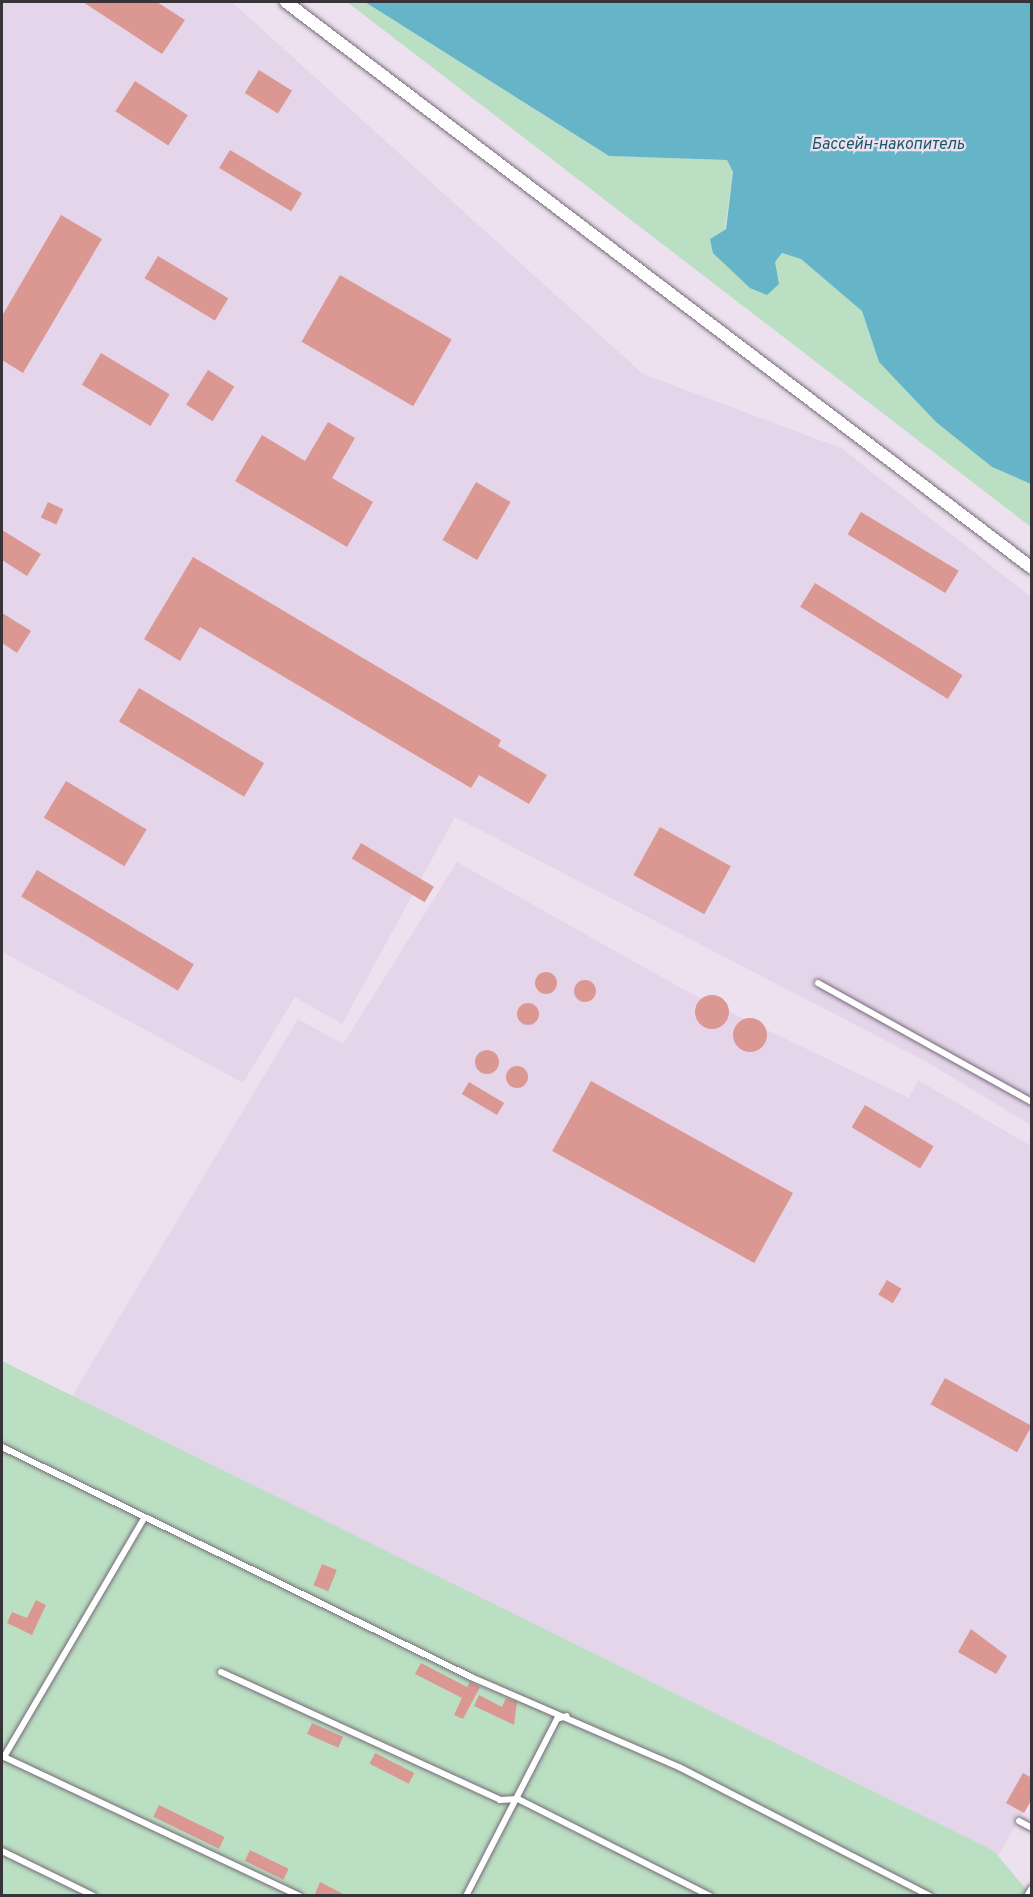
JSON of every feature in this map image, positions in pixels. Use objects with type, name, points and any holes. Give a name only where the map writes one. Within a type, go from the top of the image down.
[{"type":"street","points":[[286,2],[1032,568]]},
{"type":"lane","points":[[818,983],[1032,1102]]},
{"type":"lane","points":[[2,1447],[143,1520],[536,1707],[570,1715],[930,1896]]},
{"type":"lane","points":[[143,1520],[3,1756],[300,1896]]},
{"type":"lane","points":[[221,1672],[500,1800],[518,1799],[710,1896]]},
{"type":"lane","points":[[466,1896],[518,1799],[557,1719],[570,1715]]},
{"type":"lane","points":[[1019,1821],[1032,1828]]},
{"type":"lane","points":[[2,1851],[94,1896]]},
{"type":"lane","points":[[1028,1896],[1032,1888]]},
{"type":"shaded area","points":[[2,2],[232,2],[643,374],[841,448],[1031,597],[1031,1125],[925,1061],[455,817],[342,1024],[295,997],[243,1083],[2,952]]},
{"type":"shaded area","points":[[457,862],[690,993],[909,1098],[918,1080],[1031,1146],[1031,1799],[995,1861],[68,1403],[298,1019],[343,1044]]},
{"type":"green space","points":[[347,2],[365,2],[609,156],[727,160],[733,172],[725,229],[710,239],[775,262],[782,253],[801,259],[838,287],[862,311],[879,362],[992,467],[1031,484],[1031,527]]},
{"type":"green space","points":[[2,1361],[994,1851],[1031,1895],[2,1895]]},
{"type":"water","name":"Бассейн-накопитель","points":[[365,2],[1031,2],[1031,484],[992,467],[936,422],[879,362],[862,311],[801,259],[782,253],[775,262],[779,284],[767,295],[750,288],[713,253],[710,239],[726,229],[733,172],[727,160],[609,156]]},
{"type":"building","points":[[83,2],[157,2],[185,20],[162,54]]},
{"type":"building","points":[[259,70],[292,91],[278,114],[245,93]]},
{"type":"building","points":[[135,81],[188,115],[168,146],[115,111]]},
{"type":"building","points":[[230,150],[302,193],[291,211],[219,168]]},
{"type":"building","points":[[61,215],[102,239],[23,373],[2,360],[2,316]]},
{"type":"building","points":[[158,256],[228,298],[215,321],[145,278]]},
{"type":"building","points":[[340,275],[452,340],[413,406],[302,342]]},
{"type":"building","points":[[101,353],[170,394],[151,426],[82,385]]},
{"type":"building","points":[[208,370],[234,386],[213,421],[186,405]]},
{"type":"building","points":[[328,422],[355,438],[332,478],[373,502],[347,547],[235,481],[262,435],[305,461]]},
{"type":"building","points":[[476,482],[511,502],[477,560],[442,540]]},
{"type":"building","points":[[48,502],[63,509],[56,525],[41,517]]},
{"type":"building","points":[[861,512],[959,571],[945,593],[848,534]]},
{"type":"building","points":[[2,530],[41,554],[27,576],[2,560]]},
{"type":"building","points":[[193,557],[501,740],[498,746],[547,775],[529,804],[479,775],[471,788],[200,627],[180,661],[144,639]]},
{"type":"building","points":[[815,583],[963,675],[948,699],[800,607]]},
{"type":"building","points":[[2,613],[31,631],[17,653],[2,643]]},
{"type":"building","points":[[139,688],[264,763],[244,797],[119,721]]},
{"type":"building","points":[[66,781],[147,829],[124,866],[44,818]]},
{"type":"building","points":[[660,827],[731,866],[704,914],[633,875]]},
{"type":"building","points":[[361,843],[434,887],[425,902],[352,858]]},
{"type":"building","points":[[37,870],[194,964],[178,991],[21,897]]},
{"type":"building","points":[[546,972],[554,975],[557,983],[554,991],[546,994],[538,991],[535,983],[538,975]]},
{"type":"building","points":[[585,980],[593,983],[596,991],[593,999],[585,1002],[577,999],[574,991],[577,983]]},
{"type":"building","points":[[712,995],[724,1000],[729,1012],[724,1024],[712,1029],[700,1024],[695,1012],[700,1000]]},
{"type":"building","points":[[528,1003],[536,1006],[539,1014],[536,1022],[528,1025],[520,1022],[517,1014],[520,1006]]},
{"type":"building","points":[[750,1018],[762,1023],[767,1035],[762,1047],[750,1052],[738,1047],[733,1035],[738,1023]]},
{"type":"building","points":[[487,1050],[495,1054],[499,1062],[495,1070],[487,1074],[479,1070],[475,1062],[479,1054]]},
{"type":"building","points":[[513,1066],[521,1066],[528,1073],[528,1081],[521,1088],[513,1088],[506,1081],[506,1073]]},
{"type":"building","points":[[591,1081],[793,1193],[754,1263],[552,1151]]},
{"type":"building","points":[[469,1082],[504,1103],[497,1115],[462,1094]]},
{"type":"building","points":[[865,1105],[934,1146],[920,1168],[852,1127]]},
{"type":"building","points":[[887,1280],[902,1289],[893,1303],[878,1295]]},
{"type":"building","points":[[945,1378],[1032,1426],[1017,1452],[930,1404]]},
{"type":"building","points":[[322,1564],[337,1570],[328,1591],[313,1585]]},
{"type":"building","points":[[36,1600],[46,1605],[32,1635],[7,1623],[12,1612],[27,1618]]},
{"type":"building","points":[[971,1629],[1007,1656],[996,1674],[958,1652]]},
{"type":"building","points":[[421,1663],[467,1687],[470,1682],[480,1687],[463,1719],[454,1715],[462,1698],[415,1674]]},
{"type":"building","points":[[479,1695],[502,1707],[506,1698],[517,1702],[514,1725],[474,1706]]},
{"type":"building","points":[[312,1723],[343,1737],[338,1748],[307,1734]]},
{"type":"building","points":[[375,1753],[414,1773],[409,1784],[370,1764]]},
{"type":"building","points":[[1023,1773],[1032,1778],[1032,1799],[1024,1813],[1006,1803]]},
{"type":"building","points":[[159,1805],[225,1837],[219,1849],[153,1817]]},
{"type":"building","points":[[250,1850],[289,1869],[283,1880],[245,1861]]},
{"type":"building","points":[[320,1882],[347,1896],[314,1896]]}]
